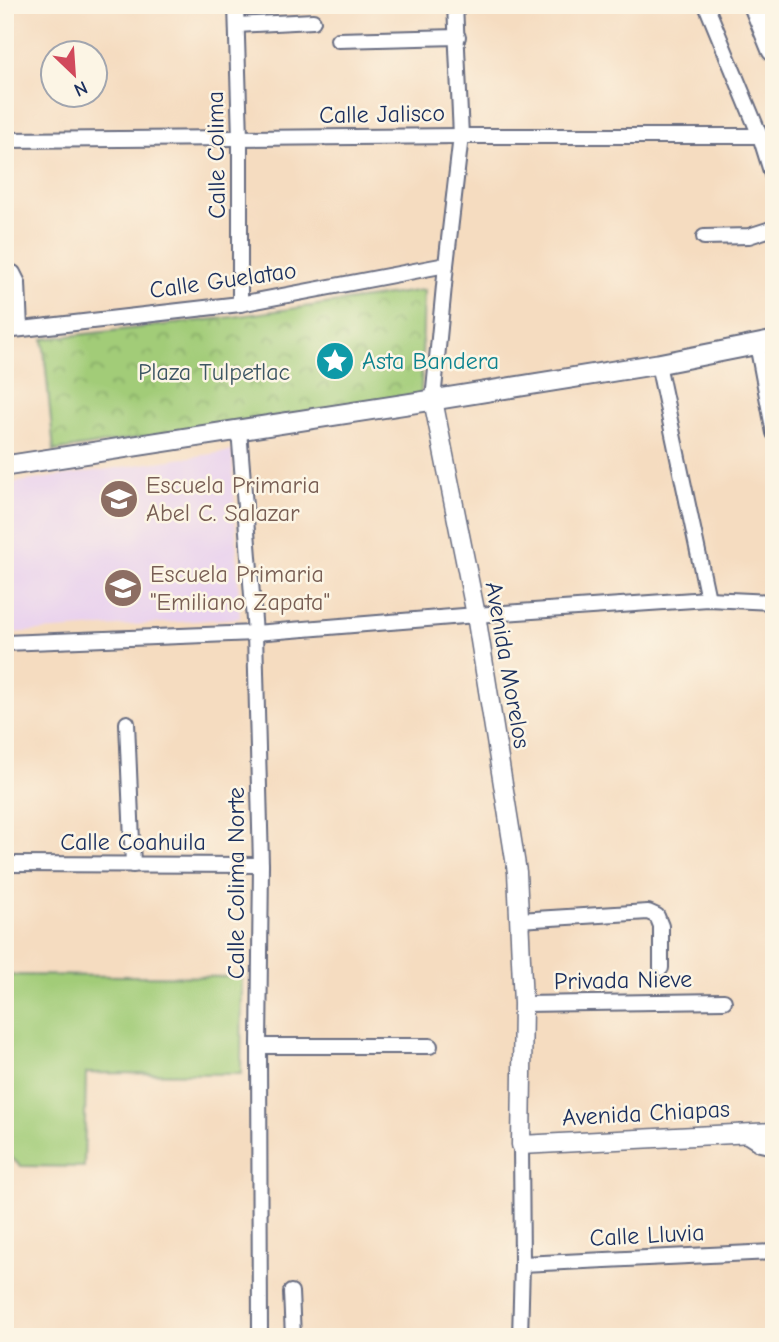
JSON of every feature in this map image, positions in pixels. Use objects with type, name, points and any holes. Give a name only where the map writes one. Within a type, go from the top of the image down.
[{"type":"highway","points":[[756,5],[774,49]]},
{"type":"main road","points":[[5,466],[658,364],[765,343]]},
{"type":"street","name":"Calle Colima","points":[[236,5],[240,138],[240,304]]},
{"type":"street","name":"Avenida Morelos","points":[[455,5],[461,136],[433,400],[476,615],[517,872],[523,1004],[520,1337]]},
{"type":"street","points":[[706,5],[760,136],[774,181]]},
{"type":"street","points":[[236,25],[313,21]]},
{"type":"street","points":[[338,40],[457,37]]},
{"type":"street","name":"Calle Jalisco","points":[[5,140],[760,136]]},
{"type":"street","points":[[705,237],[749,236],[774,228]]},
{"type":"street","name":"Calle Guelatao","points":[[12,330],[240,304],[446,265]]},
{"type":"street","points":[[5,271],[13,273],[18,283],[12,330]]},
{"type":"street","points":[[765,343],[774,433]]},
{"type":"street","points":[[658,364],[708,599]]},
{"type":"street","name":"Calle Colima Norte","points":[[239,430],[255,633],[261,865],[260,1337]]},
{"type":"street","points":[[5,643],[255,633],[708,599],[774,602]]},
{"type":"street","points":[[127,723],[133,865]]},
{"type":"street","name":"Calle Coahuila","points":[[5,864],[261,865]]},
{"type":"street","points":[[519,920],[648,912],[657,916],[661,926],[661,968]]},
{"type":"street","name":"Privada Nieve","points":[[523,1004],[724,1001]]},
{"type":"street","points":[[259,1045],[430,1046]]},
{"type":"street","points":[[741,1132],[760,1144],[774,1147]]},
{"type":"street","name":"Avenida Chiapas","points":[[521,1145],[774,1132]]},
{"type":"street","name":"Calle Lluvia","points":[[522,1264],[774,1252]]},
{"type":"street","points":[[291,1292],[293,1337]]},
{"type":"street","points":[[251,1337],[260,1337]]},
{"type":"shaded area","points":[[232,451],[240,618],[8,633],[5,484]]},
{"type":"green space","name":"Plaza Tulpetlac","points":[[424,290],[421,394],[54,451],[43,339],[233,317]]},
{"type":"green space","points":[[5,975],[242,977],[241,1074],[86,1073],[84,1167],[20,1166],[5,1151]]},
{"type":"place","name":"Asta Bandera","points":[[335,361]]},
{"type":"place","name":"Escuela Primaria Abel C. Salazar","points":[[119,499]]},
{"type":"place","name":"Escuela Primaria \"Emiliano Zapata\"","points":[[123,588]]}]
